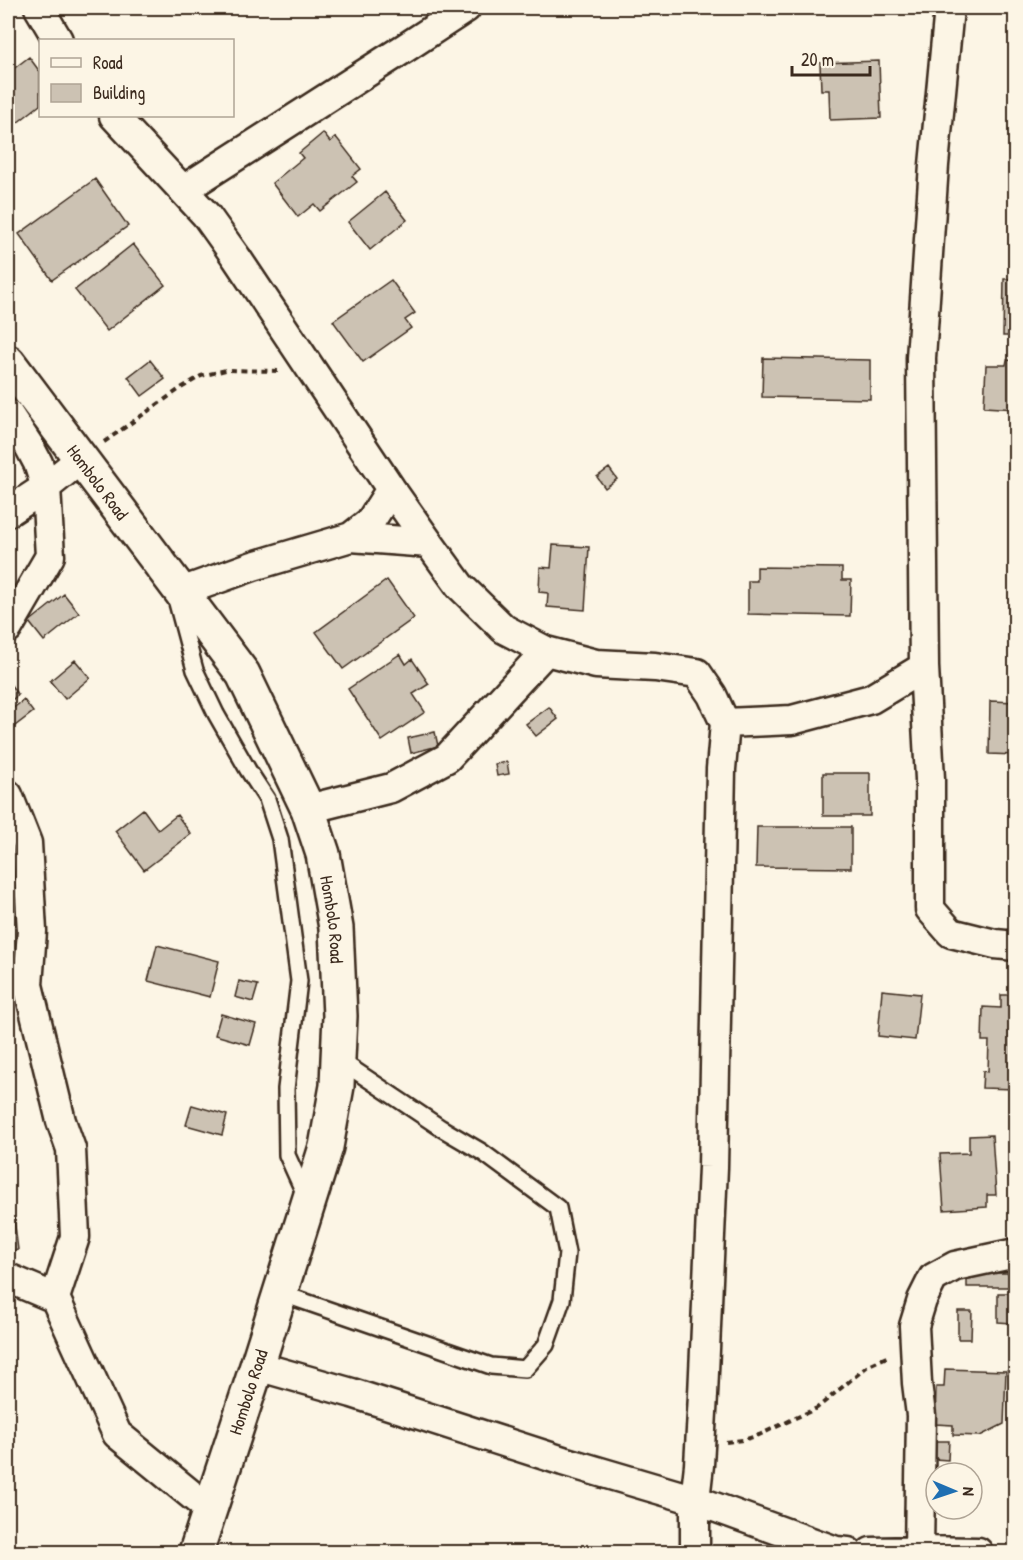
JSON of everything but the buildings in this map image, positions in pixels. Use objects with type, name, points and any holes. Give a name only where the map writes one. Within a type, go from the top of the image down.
[{"type":"street","points":[[39,8],[57,39]]},
{"type":"street","points":[[183,190],[466,8]]},
{"type":"street","points":[[949,8],[934,165],[921,358],[924,667],[930,779],[930,909],[951,933],[984,942],[1016,946]]},
{"type":"street","points":[[115,117],[206,215],[391,489],[460,586],[504,628],[546,651],[596,664],[656,667],[697,673],[712,695],[725,723],[721,769],[713,1167],[703,1395],[695,1500],[695,1552]]},
{"type":"street","name":"Hombolo Road","points":[[8,362],[243,674],[308,809],[323,854],[336,928],[340,1016],[337,1086],[326,1147],[196,1552]]},
{"type":"street","points":[[8,414],[38,463],[46,487],[51,556],[8,628]]},
{"type":"street","points":[[8,512],[46,487],[82,458]]},
{"type":"street","points":[[351,537],[370,522],[391,489]]},
{"type":"street","points":[[175,584],[253,566],[351,537],[429,543]]},
{"type":"street","points":[[308,809],[391,788],[447,758],[546,651]]},
{"type":"street","points":[[725,723],[792,720],[871,699],[924,667]]},
{"type":"street","points":[[8,795],[27,843],[32,931],[28,985],[70,1149],[75,1237],[55,1298]]},
{"type":"street","points":[[919,1551],[921,1415],[914,1326],[922,1300],[933,1278],[955,1266],[1016,1253]]},
{"type":"street","points":[[8,1278],[55,1298],[117,1434],[210,1510]]},
{"type":"street","points":[[257,1366],[352,1393],[695,1500],[836,1551],[848,1552]]},
{"type":"street","points":[[871,1552],[978,1552]]},
{"type":"lane","points":[[175,584],[195,670],[216,714],[267,799],[280,839],[299,981],[286,1089],[287,1155],[309,1202]]},
{"type":"lane","points":[[280,1293],[490,1366],[525,1369],[546,1345],[562,1300],[567,1253],[558,1208],[482,1152],[441,1128],[338,1059]]},
{"type":"path","points":[[82,458],[201,376],[226,370],[281,371],[310,366]]},
{"type":"path","points":[[700,1441],[726,1442],[759,1435],[817,1408],[869,1365],[914,1344]]}]
